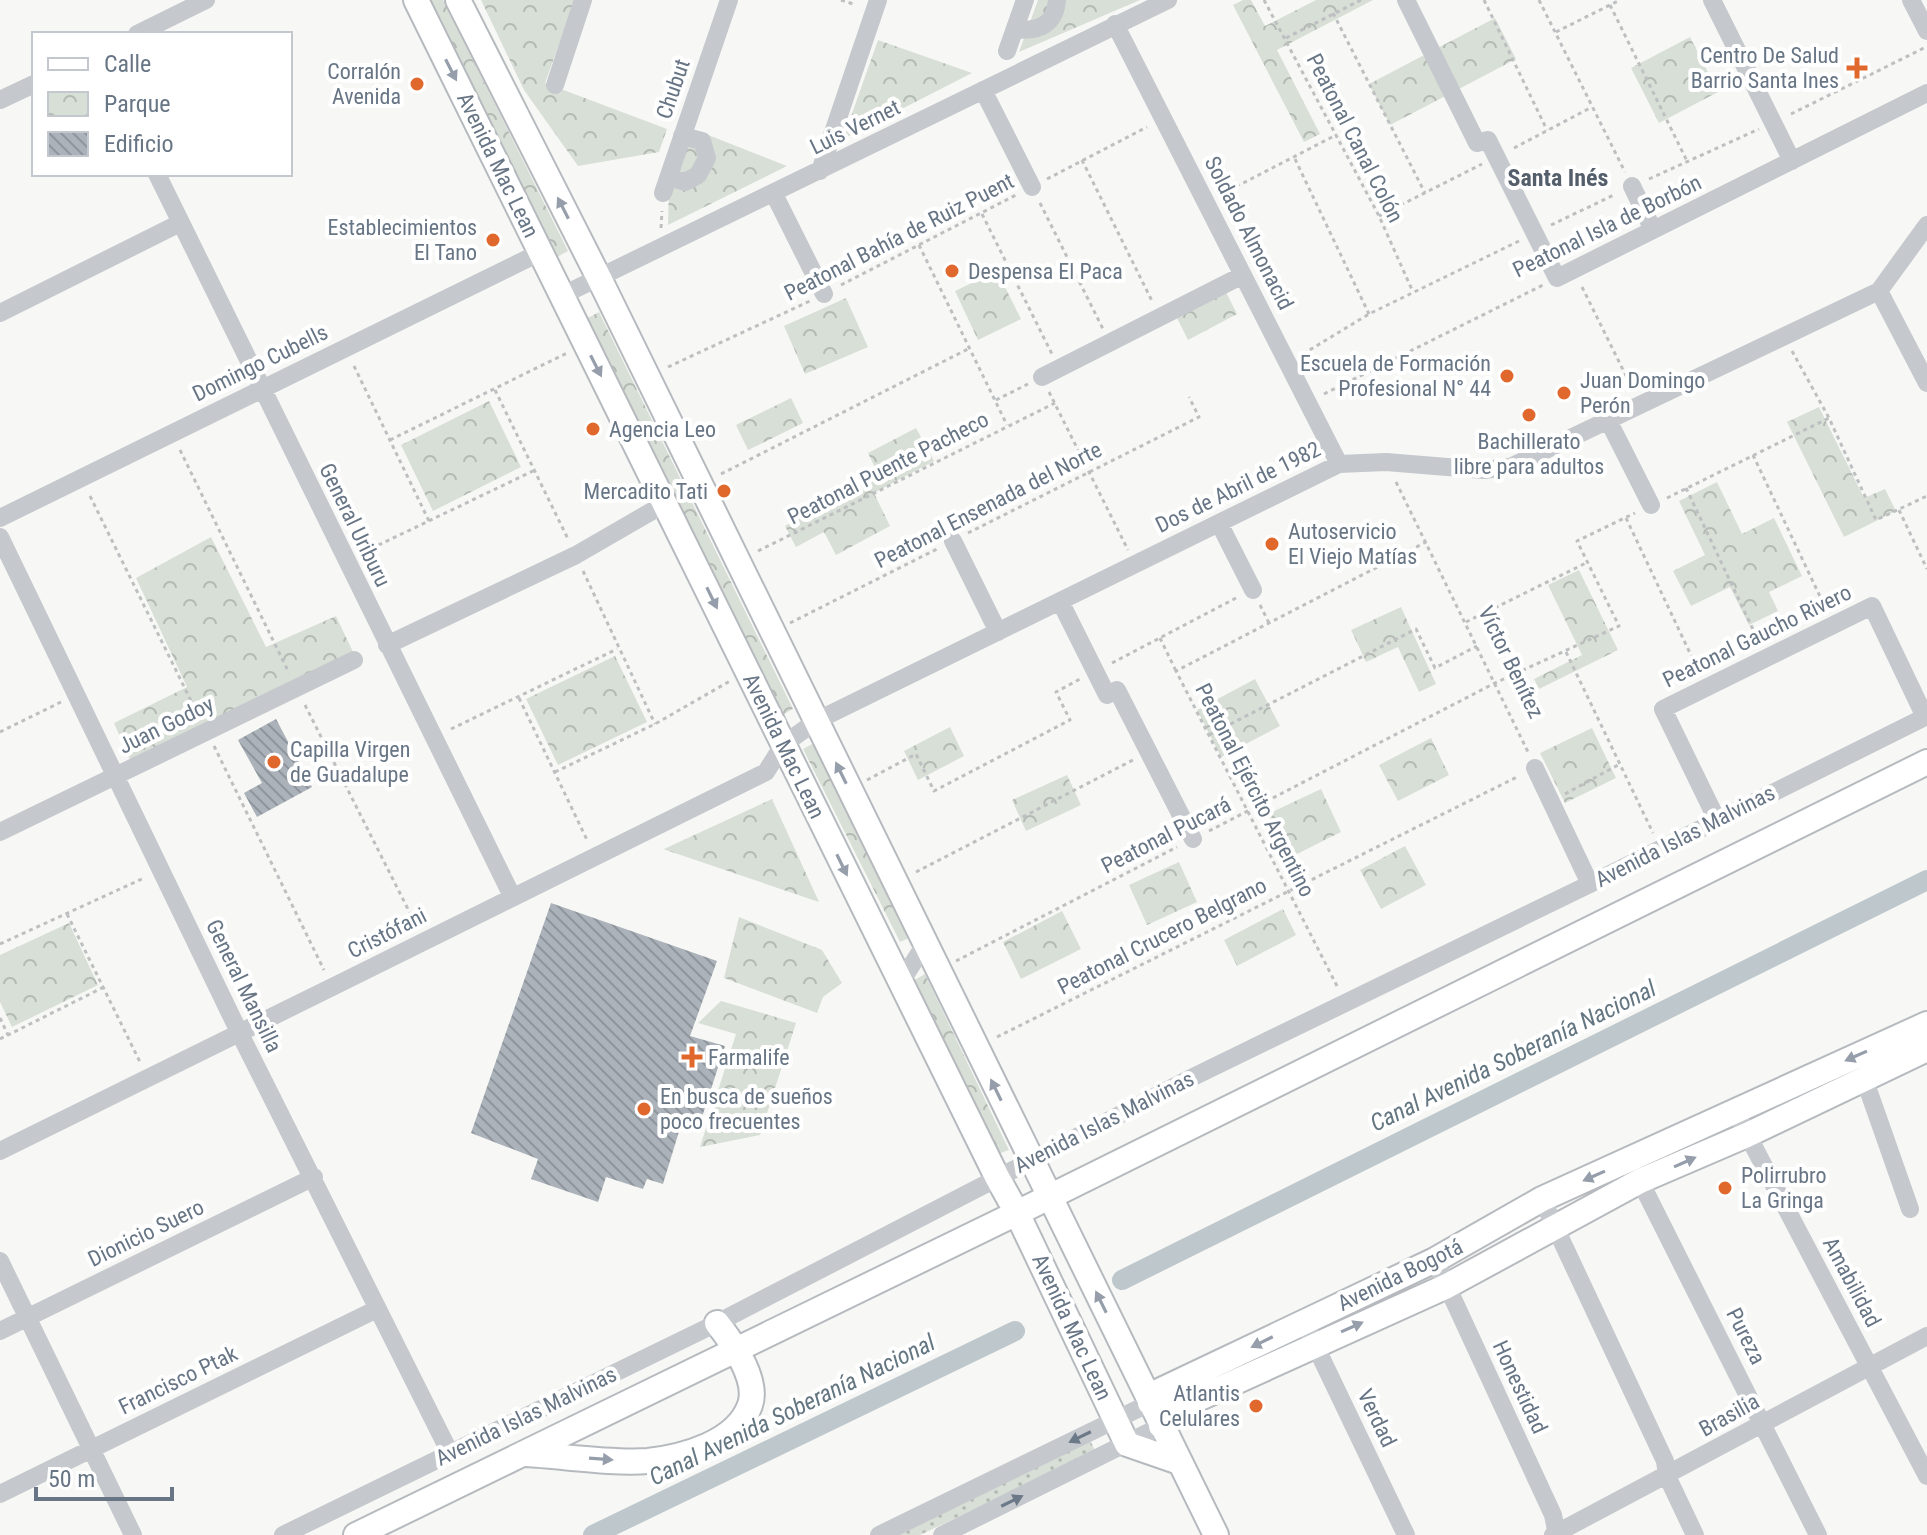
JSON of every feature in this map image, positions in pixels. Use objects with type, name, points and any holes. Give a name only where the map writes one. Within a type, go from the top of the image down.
[{"type":"main road","name":"Avenida Mac Lean","points":[[416,0],[1017,1213],[1127,1444]]},
{"type":"main road","name":"Avenida Mac Lean","points":[[458,0],[599,278],[1216,1535]]},
{"type":"main road","name":"Avenida Islas Malvinas","points":[[356,1535],[1017,1213],[1927,762]]},
{"type":"main road","name":"Avenida Bogotá","points":[[1150,1403],[1155,1393],[1309,1333],[1447,1286],[1555,1225],[1632,1172],[1735,1111],[1927,1024]]},
{"type":"main road","name":"Avenida Bogotá","points":[[1161,1426],[1171,1411],[1542,1199],[1747,1135],[1927,1049]]},
{"type":"main road","points":[[523,1453],[644,1461],[677,1457],[719,1442],[751,1405],[751,1383],[737,1349],[717,1323]]},
{"type":"main road","points":[[1127,1444],[1179,1462]]},
{"type":"street","points":[[141,32],[206,0]]},
{"type":"street","points":[[555,85],[583,0]]},
{"type":"street","name":"Chubut","points":[[666,185],[729,0]]},
{"type":"street","points":[[820,171],[878,0]]},
{"type":"street","points":[[1007,51],[1025,0]]},
{"type":"street","points":[[1015,29],[1032,31],[1051,21],[1057,0]]},
{"type":"street","name":"Luis Vernet","points":[[563,295],[1168,0]]},
{"type":"street","points":[[1406,0],[1477,143],[1488,140],[1534,233],[1565,274]]},
{"type":"street","points":[[1712,0],[1792,161]]},
{"type":"street","points":[[1911,0],[1927,31]]},
{"type":"street","name":"Soldado Almonacid","points":[[1115,24],[1339,464]]},
{"type":"street","points":[[0,100],[32,85]]},
{"type":"street","points":[[983,90],[1032,187]]},
{"type":"street","name":"Peatonal Isla de Borbón","points":[[1565,274],[1927,93]]},
{"type":"street","points":[[666,185],[685,182],[698,175],[707,158],[702,141],[682,136]]},
{"type":"street","name":"General Uriburu","points":[[158,176],[512,896]]},
{"type":"street","points":[[1632,186],[1653,230]]},
{"type":"street","points":[[774,194],[824,294]]},
{"type":"street","points":[[0,313],[180,223]]},
{"type":"street","name":"Dos de Abril de 1982","points":[[783,745],[816,721],[1339,464],[1386,462],[1484,470],[1510,467],[1609,422],[1879,291],[1927,225]]},
{"type":"street","name":"Domingo Cubells","points":[[0,518],[541,252]]},
{"type":"street","points":[[1042,377],[1243,275]]},
{"type":"street","points":[[1879,291],[1919,346],[1927,383]]},
{"type":"street","points":[[1609,422],[1651,505]]},
{"type":"street","points":[[387,645],[576,555],[666,503]]},
{"type":"street","points":[[1219,523],[1253,590]]},
{"type":"street","name":"General Mansilla","points":[[0,537],[240,1034],[450,1453]]},
{"type":"street","points":[[953,541],[998,632]]},
{"type":"street","points":[[1060,601],[1107,695],[1117,690],[1193,839]]},
{"type":"street","name":"Peatonal Gaucho Rivero","points":[[1717,820],[1663,709],[1872,606],[1926,716]]},
{"type":"street","name":"Juan Godoy","points":[[0,832],[354,660]]},
{"type":"street","name":"Avenida Islas Malvinas","points":[[283,1535],[717,1323],[1191,1078],[1926,716]]},
{"type":"street","name":"Cristófani","points":[[0,1151],[766,772],[783,745]]},
{"type":"street","points":[[1535,768],[1590,884]]},
{"type":"street","points":[[901,982],[925,944]]},
{"type":"street","points":[[1864,1078],[1910,1209]]},
{"type":"street","name":"Amabilidad","points":[[1735,1111],[1927,1476]]},
{"type":"street","name":"Pureza","points":[[1632,1172],[1818,1535]]},
{"type":"street","name":"Dionicio Suero","points":[[0,1331],[314,1177]]},
{"type":"street","points":[[1542,1199],[1665,1461],[1667,1476],[1695,1535]]},
{"type":"street","name":"Honestidad","points":[[1435,1260],[1553,1515],[1556,1534]]},
{"type":"street","points":[[0,1261],[133,1535]]},
{"type":"street","name":"Francisco Ptak","points":[[0,1494],[377,1309]]},
{"type":"street","name":"Verdad","points":[[1309,1333],[1406,1535]]},
{"type":"street","name":"Brasilia","points":[[1556,1534],[1927,1336]]},
{"type":"street","name":"Avenida Bogotá","points":[[879,1535],[1150,1403]]},
{"type":"street","name":"Avenida Bogotá","points":[[942,1535],[1161,1426]]},
{"type":"path","name":"Peatonal Canal Colón","points":[[1264,0],[1379,216],[1414,293]]},
{"type":"path","points":[[1285,38],[1361,0]]},
{"type":"path","points":[[1484,0],[1547,130]]},
{"type":"path","points":[[1539,0],[1632,186]]},
{"type":"path","points":[[1556,32],[1620,0]]},
{"type":"path","points":[[1610,5],[1687,161]]},
{"type":"path","points":[[1333,13],[1425,193]]},
{"type":"path","points":[[1288,364],[1369,314],[1632,186],[1773,123],[1927,46]]},
{"type":"path","name":"Peatonal Bahía de Ruiz Puent","points":[[646,377],[824,294],[1163,119]]},
{"type":"path","points":[[1207,201],[1295,159],[1336,135]]},
{"type":"path","points":[[1295,159],[1369,314]]},
{"type":"path","points":[[1082,160],[1160,317]]},
{"type":"path","points":[[660,247],[666,185]]},
{"type":"path","points":[[1032,187],[1110,343]]},
{"type":"path","points":[[982,212],[1059,368]]},
{"type":"path","points":[[919,245],[1007,426]]},
{"type":"path","points":[[1565,274],[1641,405]]},
{"type":"path","name":"Peatonal Isla de Borbón","points":[[1308,402],[1565,274]]},
{"type":"path","points":[[1784,337],[1829,418],[1876,520],[1927,496]]},
{"type":"path","points":[[390,440],[585,344]]},
{"type":"path","points":[[345,348],[429,521]]},
{"type":"path","points":[[699,485],[970,348]]},
{"type":"path","points":[[996,400],[1042,377],[1135,564]]},
{"type":"path","name":"Peatonal Ensenada del Norte","points":[[772,632],[1199,417],[1189,397]]},
{"type":"path","name":"Peatonal Puente Pacheco","points":[[737,562],[1055,403]]},
{"type":"path","points":[[1466,622],[1588,562],[1577,541],[1829,418]]},
{"type":"path","points":[[1753,455],[1833,625]]},
{"type":"path","name":"Víctor Benítez","points":[[1386,462],[1535,768]]},
{"type":"path","points":[[346,561],[533,471]]},
{"type":"path","points":[[1686,488],[1766,658]]},
{"type":"path","points":[[1899,510],[1927,569]]},
{"type":"path","points":[[1626,518],[1706,688]]},
{"type":"path","name":"Peatonal Ejército Argentino","points":[[1346,1004],[1176,671],[1426,542]]},
{"type":"path","name":"Peatonal Pucará","points":[[938,971],[1495,683],[1619,626],[1588,562]]},
{"type":"path","points":[[849,789],[916,754],[934,791],[1070,720],[1056,692],[1253,590]]},
{"type":"path","points":[[1209,735],[1416,629],[1435,668],[1477,646]]},
{"type":"path","points":[[1160,638],[1176,671]]},
{"type":"path","points":[[433,737],[619,649]]},
{"type":"path","points":[[1566,652],[1661,849]]},
{"type":"path","points":[[555,772],[655,724],[747,671]]},
{"type":"path","points":[[0,732],[75,695]]},
{"type":"path","points":[[519,697],[595,857]]},
{"type":"path","points":[[895,883],[1149,752]]},
{"type":"path","points":[[1551,801],[1620,764]]},
{"type":"path","name":"Peatonal Crucero Belgrano","points":[[975,1048],[1535,768]]},
{"type":"path","points":[[0,944],[162,869]]},
{"type":"path","points":[[67,914],[148,1078]]},
{"type":"path","points":[[0,1039],[104,987]]},
{"type":"path","points":[[0,1018],[8,1035]]},
{"type":"green space","points":[[430,0],[443,0],[568,251],[557,257]]},
{"type":"green space","points":[[481,0],[575,0],[545,83],[667,129],[659,152],[578,166],[524,90]]},
{"type":"green space","points":[[1038,0],[1140,0],[1019,52]]},
{"type":"green space","points":[[1251,0],[1265,26],[1316,0],[1373,0],[1277,50],[1320,134],[1304,142],[1233,5]]},
{"type":"green space","points":[[1495,18],[1516,59],[1390,125],[1369,84]]},
{"type":"green space","points":[[1690,37],[1718,92],[1659,123],[1631,68]]},
{"type":"green space","points":[[878,40],[972,73],[843,139]]},
{"type":"green space","points":[[693,129],[787,166],[668,225],[669,187]]},
{"type":"green space","points":[[997,271],[1021,319],[978,340],[955,291]]},
{"type":"green space","points":[[1224,288],[1237,314],[1188,340],[1175,314]]},
{"type":"green space","points":[[846,298],[868,347],[805,374],[784,326]]},
{"type":"green space","points":[[599,312],[793,709],[782,715],[584,320]]},
{"type":"green space","points":[[791,398],[803,423],[748,450],[736,425]]},
{"type":"green space","points":[[489,401],[521,467],[433,511],[401,445]]},
{"type":"green space","points":[[1819,407],[1864,498],[1885,489],[1896,511],[1844,537],[1787,422]]},
{"type":"green space","points":[[916,428],[934,461],[874,493],[890,526],[836,555],[824,532],[796,547],[785,526],[879,476],[868,453]]},
{"type":"green space","points":[[1717,482],[1742,534],[1774,518],[1802,576],[1769,592],[1778,611],[1749,625],[1730,587],[1691,606],[1673,571],[1705,555],[1679,501]]},
{"type":"green space","points":[[211,537],[266,647],[336,616],[353,652],[130,760],[114,723],[187,687],[136,578]]},
{"type":"green space","points":[[1579,570],[1618,650],[1539,689],[1534,679],[1582,655],[1548,585]]},
{"type":"green space","points":[[1401,607],[1436,684],[1419,692],[1398,647],[1366,662],[1351,630]]},
{"type":"green space","points":[[615,656],[647,722],[558,765],[526,699]]},
{"type":"green space","points":[[1255,679],[1280,726],[1221,757],[1197,710]]},
{"type":"green space","points":[[950,727],[964,756],[918,780],[904,751]]},
{"type":"green space","points":[[1592,728],[1616,778],[1565,803],[1540,753]]},
{"type":"green space","points":[[1431,738],[1449,775],[1398,801],[1379,765]]},
{"type":"green space","points":[[814,743],[911,937],[900,942],[803,749]]},
{"type":"green space","points":[[1067,775],[1081,805],[1026,831],[1012,800]]},
{"type":"green space","points":[[1321,789],[1341,832],[1289,858],[1268,814]]},
{"type":"green space","points":[[772,799],[819,902],[663,849],[664,849]]},
{"type":"green space","points":[[1405,846],[1426,885],[1381,909],[1360,870]]},
{"type":"green space","points":[[1179,862],[1197,902],[1147,925],[1129,885]]},
{"type":"green space","points":[[1283,909],[1296,935],[1237,966],[1224,940]]},
{"type":"green space","points":[[1062,911],[1081,949],[1021,979],[1003,942]]},
{"type":"green space","points":[[739,917],[822,950],[842,983],[823,997],[817,1013],[724,978]]},
{"type":"green space","points":[[69,923],[98,985],[12,1027],[0,1002],[0,955]]},
{"type":"green space","points":[[925,974],[1009,1150],[995,1155],[911,982]]},
{"type":"green space","points":[[721,1001],[796,1023],[760,1135],[700,1147],[736,1034],[698,1023]]},
{"type":"green space","points":[[1090,1440],[1095,1451],[920,1535],[890,1535]]},
{"type":"building","name":"Capilla Virgen de Guadalupe","points":[[276,719],[312,787],[257,817],[244,793],[262,783],[238,740]]},
{"type":"building","points":[[551,903],[717,961],[690,1036],[725,1046],[701,1120],[684,1115],[663,1184],[647,1179],[643,1189],[606,1177],[598,1202],[531,1179],[538,1159],[471,1133]]},
{"type":"waterway","name":"Canal Avenida Soberanía Nacional","points":[[1122,1280],[1927,880]]},
{"type":"waterway","name":"Canal Avenida Soberanía Nacional","points":[[593,1535],[1015,1331]]},
{"type":"place","name":"Centro De Salud Barrio Santa Ines","points":[[1857,68]]},
{"type":"place","name":"Corralón Avenida","points":[[417,84]]},
{"type":"place","name":"Establecimientos El Tano","points":[[493,240]]},
{"type":"place","name":"Despensa El Paca","points":[[952,271]]},
{"type":"place","name":"Escuela de Formación Profesional N° 44","points":[[1507,376]]},
{"type":"place","name":"Juan Domingo Perón","points":[[1564,393]]},
{"type":"place","name":"Bachillerato libre para adultos","points":[[1529,415]]},
{"type":"place","name":"Agencia Leo","points":[[593,429]]},
{"type":"place","name":"Mercadito Tati","points":[[724,491]]},
{"type":"place","name":"Autoservicio El Viejo Matías","points":[[1272,544]]},
{"type":"place","name":"Capilla Virgen de Guadalupe","points":[[274,762]]},
{"type":"place","name":"Farmalife","points":[[692,1057]]},
{"type":"place","name":"En busca de sueños poco frecuentes","points":[[644,1109]]},
{"type":"place","name":"Polirrubro La Gringa","points":[[1725,1188]]},
{"type":"place","name":"Atlantis Celulares","points":[[1256,1406]]},
{"type":"district","name":"Santa Inés","points":[[1558,178]]}]
